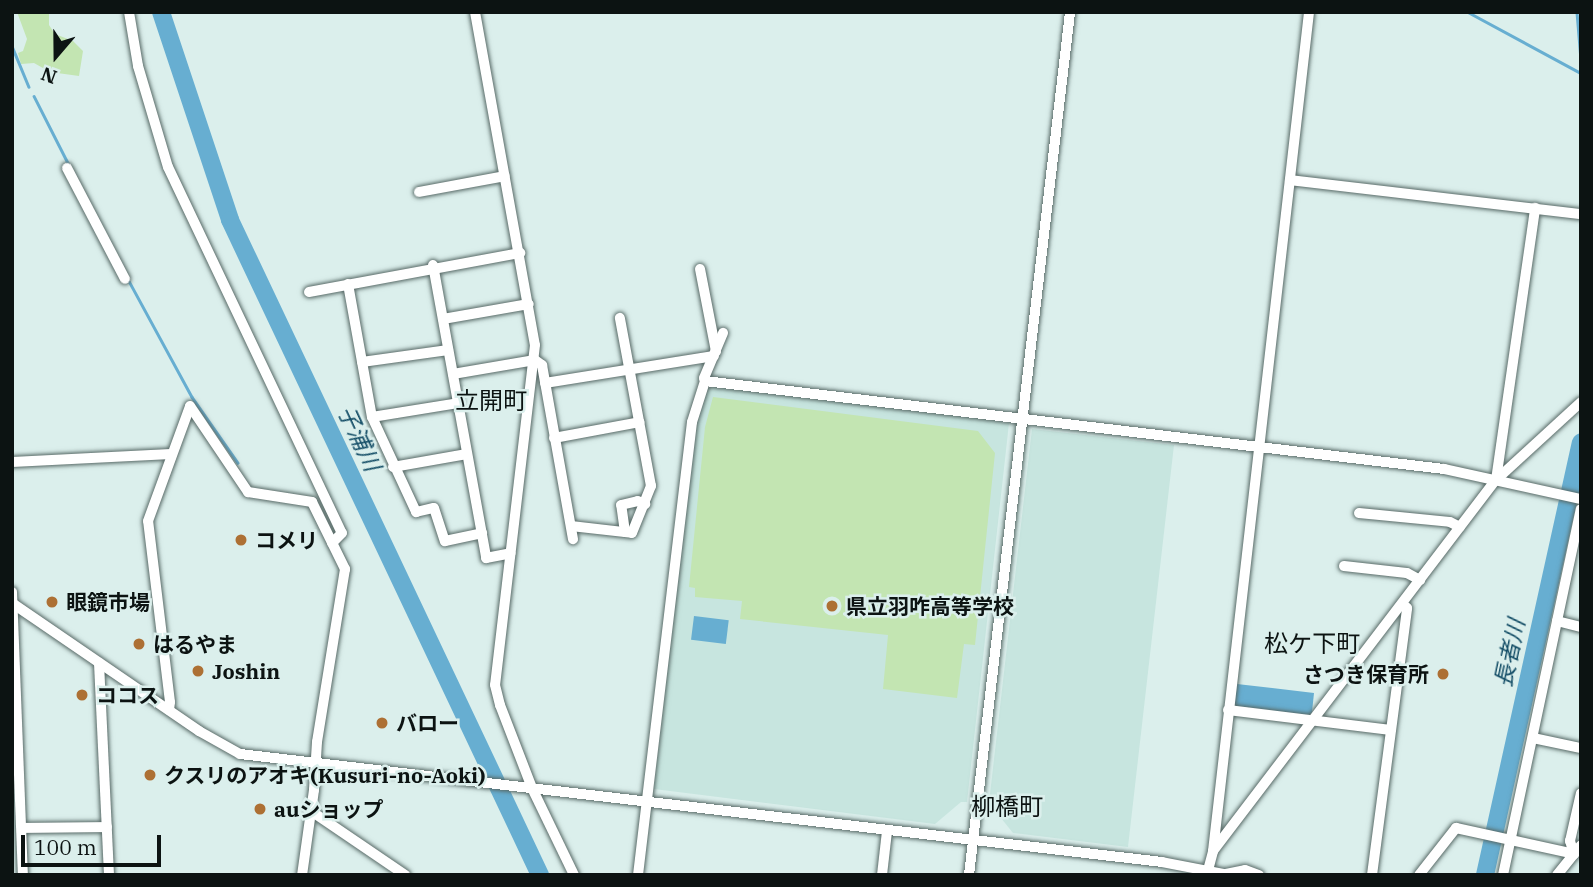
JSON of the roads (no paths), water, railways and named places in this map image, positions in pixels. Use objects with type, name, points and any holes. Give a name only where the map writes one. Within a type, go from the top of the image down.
[{"type":"street","points":[[129,12],[138,66],[168,167],[342,533],[332,543]]},
{"type":"street","points":[[475,12],[529,304],[535,360],[495,685],[528,788],[574,875]]},
{"type":"street","points":[[969,875],[1070,12]]},
{"type":"street","points":[[1213,851],[1310,12]]},
{"type":"street","points":[[67,168],[125,279]]},
{"type":"street","points":[[419,192],[505,176]]},
{"type":"street","points":[[1290,180],[1581,214]]},
{"type":"street","points":[[1496,480],[1535,208]]},
{"type":"street","points":[[309,292],[520,253]]},
{"type":"street","points":[[434,267],[486,558],[511,553]]},
{"type":"street","points":[[700,270],[715,354]]},
{"type":"street","points":[[348,284],[372,417],[416,512],[435,508],[445,541],[482,533]]},
{"type":"street","points":[[443,319],[529,304]]},
{"type":"street","points":[[571,526],[632,533],[651,486],[620,318]]},
{"type":"street","points":[[638,875],[692,422],[723,333]]},
{"type":"street","points":[[362,362],[448,349]]},
{"type":"street","points":[[545,383],[715,354]]},
{"type":"street","points":[[453,374],[535,360],[542,365],[573,539]]},
{"type":"street","points":[[705,381],[1444,469],[1581,499]]},
{"type":"street","points":[[1203,873],[1213,851],[1496,480],[1581,402]]},
{"type":"street","points":[[372,417],[458,403]]},
{"type":"street","points":[[169,710],[148,521],[190,406],[248,492],[312,502],[345,569],[302,875]]},
{"type":"street","points":[[554,438],[640,422]]},
{"type":"street","points":[[12,462],[172,454]]},
{"type":"street","points":[[393,467],[467,454]]},
{"type":"street","points":[[625,532],[621,505],[638,501],[645,504]]},
{"type":"street","points":[[1503,875],[1507,839],[1533,738],[1557,621],[1576,564],[1581,509]]},
{"type":"street","points":[[1359,513],[1450,522],[1460,527]]},
{"type":"street","points":[[1345,565],[1407,573],[1420,580]]},
{"type":"street","points":[[12,592],[22,828],[17,858],[23,875]]},
{"type":"street","points":[[12,603],[212,740],[240,754],[972,840],[1203,873],[1228,874],[1245,870],[1259,875]]},
{"type":"street","points":[[1372,875],[1407,608],[1402,604]]},
{"type":"street","points":[[1557,621],[1581,627]]},
{"type":"street","points":[[99,663],[109,875]]},
{"type":"street","points":[[1228,710],[1391,730]]},
{"type":"street","points":[[1533,738],[1581,748]]},
{"type":"street","points":[[1577,850],[1570,841],[1581,793]]},
{"type":"street","points":[[311,811],[405,875]]},
{"type":"street","points":[[22,828],[107,827]]},
{"type":"street","points":[[1419,875],[1456,828],[1577,850]]},
{"type":"street","points":[[882,875],[887,831]]},
{"type":"street","points":[[1557,875],[1577,850]]},
{"type":"water","points":[[694,616],[729,620],[726,644],[691,640]]},
{"type":"water","points":[[1237,684],[1314,693],[1312,712],[1307,719],[1234,708]]},
{"type":"waterway","name":"子浦川","points":[[161,12],[230,220],[540,875]]},
{"type":"waterway","points":[[1468,12],[1581,73]]},
{"type":"waterway","points":[[1577,12],[1581,60]]},
{"type":"waterway","points":[[12,46],[29,87]]},
{"type":"waterway","points":[[34,96],[69,165]]},
{"type":"waterway","points":[[129,281],[192,397],[238,463]]},
{"type":"waterway","name":"長者川","points":[[1485,875],[1581,443]]},
{"type":"place","name":"コメリ","points":[[241,540]]},
{"type":"place","name":"眼鏡市場","points":[[52,602]]},
{"type":"place","name":"県立羽咋高等学校","points":[[832,606]]},
{"type":"place","name":"はるやま","points":[[139,644]]},
{"type":"place","name":"Joshin","points":[[198,671]]},
{"type":"place","name":"さつき保育所","points":[[1443,674]]},
{"type":"place","name":"ココス","points":[[82,695]]},
{"type":"place","name":"バロー","points":[[382,723]]},
{"type":"place","name":"クスリのアオキ(Kusuri-no-Aoki)","points":[[150,775]]},
{"type":"place","name":"auショップ","points":[[260,809]]},
{"type":"district","name":"立開町","points":[[491,401]]},
{"type":"district","name":"松ケ下町","points":[[1312,644]]},
{"type":"district","name":"柳橋町","points":[[1007,807]]}]
